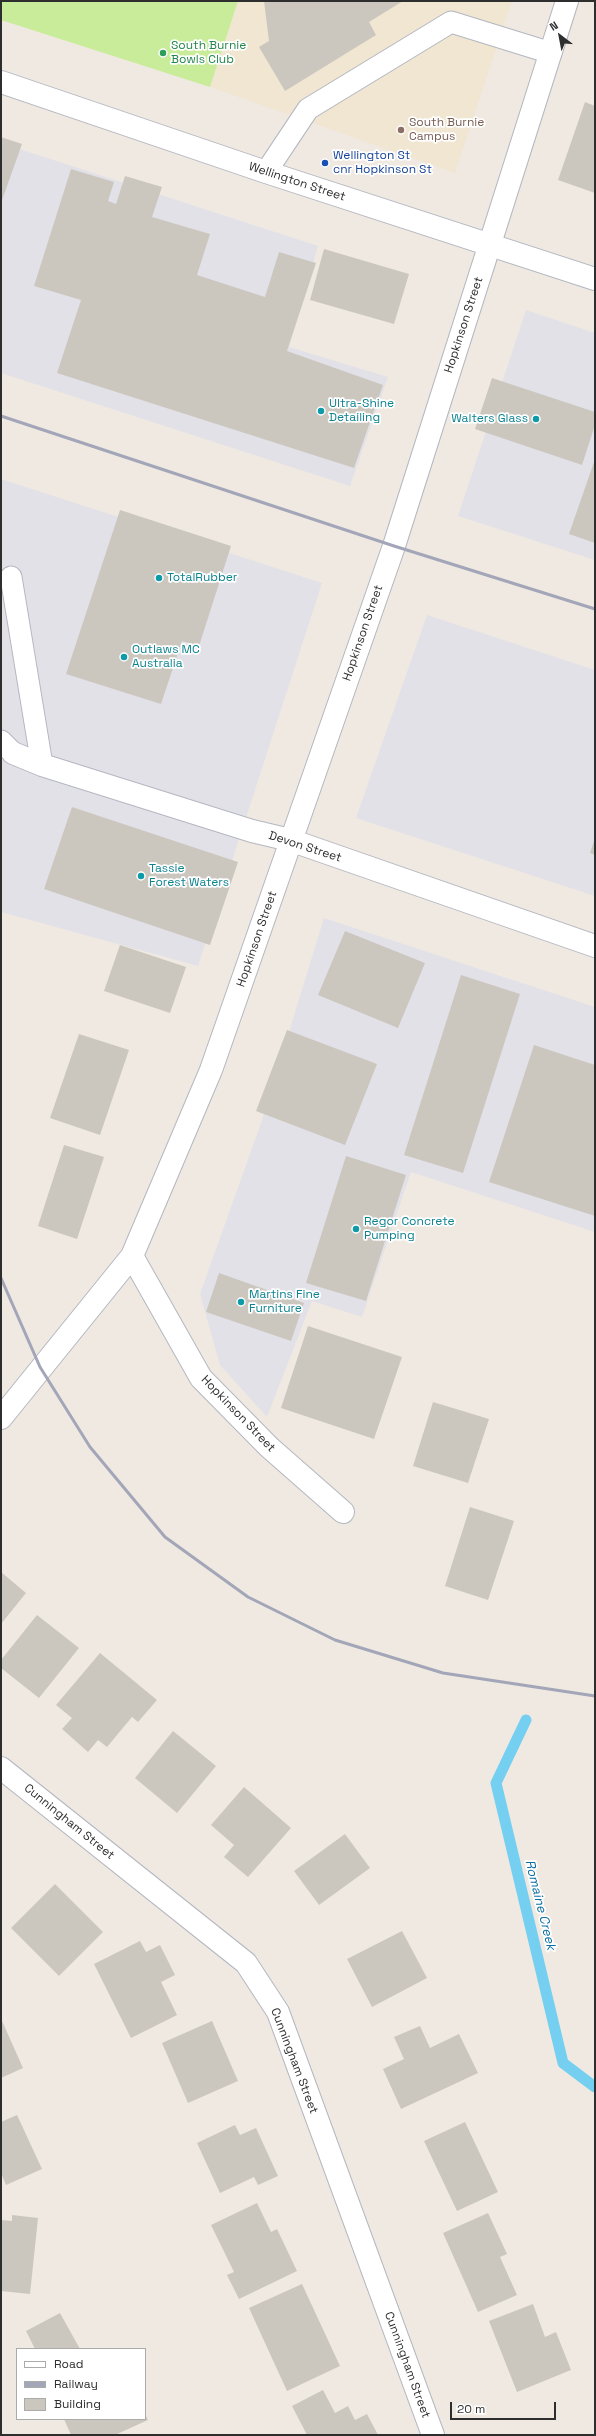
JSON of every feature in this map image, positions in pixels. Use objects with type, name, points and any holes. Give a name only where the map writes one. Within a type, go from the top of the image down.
[{"type":"street","name":"Hopkinson Street","points":[[1,1418],[132,1256],[211,1070],[290,840],[394,546],[567,1]]},
{"type":"street","name":"Wellington Street","points":[[1,82],[266,172],[595,279]]},
{"type":"street","name":"Devon Street","points":[[7,747],[42,765],[252,832],[290,840],[595,946]]},
{"type":"street","name":"Hopkinson Street","points":[[132,1256],[201,1378],[269,1447],[343,1512]]},
{"type":"street","name":"Cunningham Street","points":[[1,1768],[246,1963],[278,2012],[433,2435]]},
{"type":"lane","points":[[266,172],[308,109],[451,22],[551,53]]},
{"type":"lane","points":[[10,577],[42,765]]},
{"type":"shaded area","name":"South Burnie Campus","points":[[238,1],[512,1],[455,173],[210,87]]},
{"type":"shaded area","points":[[1,143],[318,246],[289,347],[388,377],[350,486],[1,373]]},
{"type":"shaded area","points":[[526,310],[595,333],[595,560],[458,516]]},
{"type":"shaded area","points":[[1,479],[322,583],[198,966],[1,912]]},
{"type":"shaded area","points":[[427,615],[595,670],[595,896],[356,818]]},
{"type":"shaded area","points":[[324,918],[595,1007],[595,1232],[411,1172],[362,1317],[312,1301],[267,1417],[220,1365],[200,1294],[261,1123]]},
{"type":"green space","name":"South Burnie Bowls Club","points":[[1,1],[238,1],[210,87],[1,20]]},
{"type":"building","points":[[264,1],[403,1],[369,22],[376,35],[285,91],[259,47],[269,41]]},
{"type":"building","points":[[585,102],[595,106],[595,193],[558,180]]},
{"type":"building","points":[[1,137],[22,144],[1,203]]},
{"type":"building","points":[[71,169],[114,182],[108,201],[116,204],[125,176],[162,187],[152,217],[210,234],[197,275],[265,297],[279,252],[316,263],[287,351],[383,385],[354,468],[57,373],[81,300],[34,286]]},
{"type":"building","points":[[324,249],[409,274],[394,324],[310,300]]},
{"type":"building","name":"Walters Glass","points":[[492,378],[595,412],[595,425],[582,465],[475,429]]},
{"type":"building","points":[[595,459],[595,543],[569,534]]},
{"type":"building","name":"TotalRubber","points":[[120,510],[231,546],[199,646],[182,641],[161,704],[66,674]]},
{"type":"building","name":"Tassie Forest Waters","points":[[72,807],[238,862],[210,945],[44,889]]},
{"type":"building","points":[[595,838],[595,855],[590,853]]},
{"type":"building","points":[[345,931],[425,963],[398,1028],[318,995]]},
{"type":"building","points":[[120,945],[186,967],[170,1013],[104,991]]},
{"type":"building","points":[[461,975],[520,994],[463,1173],[404,1155]]},
{"type":"building","points":[[287,1030],[377,1064],[345,1145],[256,1111]]},
{"type":"building","points":[[79,1034],[129,1050],[100,1135],[50,1118]]},
{"type":"building","points":[[534,1045],[595,1065],[595,1216],[489,1182]]},
{"type":"building","points":[[64,1145],[104,1157],[77,1239],[38,1226]]},
{"type":"building","name":"Regor Concrete Pumping","points":[[346,1156],[406,1175],[366,1301],[306,1283]]},
{"type":"building","name":"Martins Fine Furniture","points":[[219,1273],[304,1303],[291,1341],[206,1312]]},
{"type":"building","points":[[308,1326],[402,1357],[374,1439],[281,1408]]},
{"type":"building","points":[[433,1402],[489,1419],[468,1483],[413,1466]]},
{"type":"building","points":[[470,1507],[514,1521],[488,1600],[445,1586]]},
{"type":"building","points":[[1,1572],[26,1593],[1,1624]]},
{"type":"building","points":[[37,1615],[79,1648],[39,1698],[1,1668],[1,1660]]},
{"type":"building","points":[[100,1653],[157,1700],[138,1722],[132,1717],[107,1747],[98,1740],[88,1752],[62,1729],[72,1718],[56,1705]]},
{"type":"building","points":[[173,1731],[216,1766],[177,1813],[135,1778]]},
{"type":"building","points":[[244,1787],[291,1828],[248,1877],[224,1857],[234,1845],[211,1825]]},
{"type":"building","points":[[345,1834],[370,1868],[319,1905],[294,1871]]},
{"type":"building","points":[[55,1884],[103,1932],[59,1976],[11,1928]]},
{"type":"building","points":[[402,1931],[427,1978],[372,2007],[347,1959]]},
{"type":"building","points":[[140,1941],[146,1952],[160,1945],[175,1975],[161,1982],[177,2015],[131,2038],[94,1964]]},
{"type":"building","points":[[2,2021],[23,2068],[1,2078],[1,2022]]},
{"type":"building","points":[[212,2021],[238,2081],[188,2103],[162,2043]]},
{"type":"building","points":[[420,2026],[430,2048],[459,2034],[478,2073],[401,2109],[383,2069],[404,2059],[394,2037]]},
{"type":"building","points":[[17,2115],[42,2169],[6,2185],[1,2173],[1,2122]]},
{"type":"building","points":[[465,2122],[498,2192],[457,2211],[424,2141]]},
{"type":"building","points":[[235,2125],[240,2135],[256,2128],[278,2176],[258,2185],[254,2177],[220,2193],[197,2143]]},
{"type":"building","points":[[257,2203],[271,2232],[277,2229],[297,2271],[239,2299],[227,2275],[234,2272],[211,2225]]},
{"type":"building","points":[[488,2213],[507,2254],[500,2257],[517,2295],[478,2312],[443,2233]]},
{"type":"building","points":[[12,2215],[38,2218],[30,2294],[1,2291],[1,2220],[12,2221]]},
{"type":"building","points":[[302,2284],[340,2366],[287,2391],[249,2308]]},
{"type":"building","points":[[533,2304],[545,2337],[556,2332],[571,2370],[517,2392],[489,2321]]},
{"type":"building","points":[[60,2313],[79,2348],[34,2348],[26,2331]]},
{"type":"building","points":[[323,2390],[335,2413],[348,2406],[355,2420],[367,2414],[378,2435],[307,2435],[292,2406]]},
{"type":"building","points":[[146,2416],[148,2420],[115,2435],[71,2435],[64,2420],[146,2420]]},
{"type":"waterway","name":"Romaine Creek","points":[[526,1720],[496,1783],[563,2063],[595,2087]]},
{"type":"railway","points":[[1,416],[394,546],[595,609]]},
{"type":"railway","points":[[1,1278],[40,1367],[90,1447],[165,1537],[248,1597],[335,1640],[443,1673],[595,1696]]},
{"type":"place","name":"South Burnie Bowls Club","points":[[163,53]]},
{"type":"place","name":"South Burnie Campus","points":[[401,130]]},
{"type":"place","name":"Wellington St cnr Hopkinson St","points":[[325,163]]},
{"type":"place","name":"Ultra-Shine Detailing","points":[[321,411]]},
{"type":"place","name":"Walters Glass","points":[[536,419]]},
{"type":"place","name":"TotalRubber","points":[[159,578]]},
{"type":"place","name":"Outlaws MC Australia","points":[[124,657]]},
{"type":"place","name":"Tassie Forest Waters","points":[[141,876]]},
{"type":"place","name":"Regor Concrete Pumping","points":[[356,1229]]},
{"type":"place","name":"Martins Fine Furniture","points":[[241,1302]]}]
